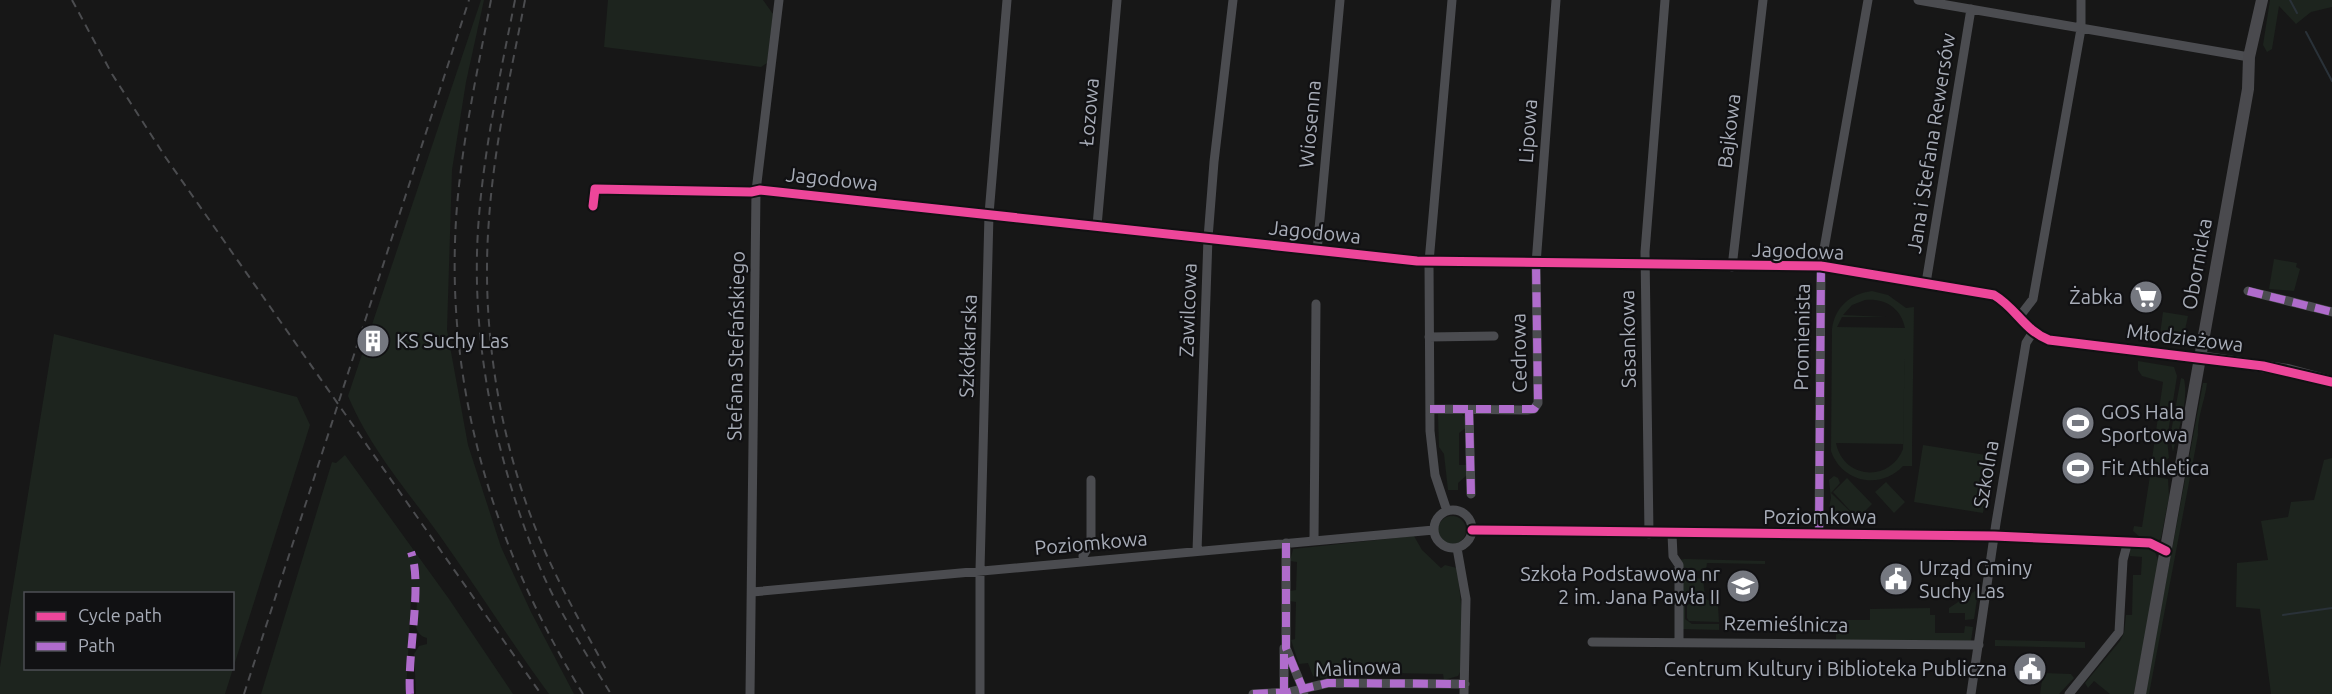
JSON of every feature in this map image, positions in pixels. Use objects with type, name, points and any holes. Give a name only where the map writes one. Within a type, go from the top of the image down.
[{"type":"main road","name":"Obornicka","points":[[2140,694],[2248,88],[2249,57],[2257,16],[2262,3]]},
{"type":"main road","name":"Obornicka","points":[[2248,88],[2258,60],[2264,18],[2262,3]]},
{"type":"main road","name":"Młodzieżowa","points":[[2200,357],[2288,370],[2332,382]]},
{"type":"street","name":"Stefana Stefańskiego","points":[[750,694],[756,191],[779,0]]},
{"type":"street","name":"Szkółkarska","points":[[980,694],[980,570],[989,214],[1007,0]]},
{"type":"street","name":"Łozowa","points":[[1097,226],[1117,0]]},
{"type":"street","name":"Zawilcowa","points":[[1197,551],[1208,238],[1214,162],[1233,0]]},
{"type":"street","name":"Wiosenna","points":[[1317,251],[1340,0]]},
{"type":"street","points":[[1447,512],[1433,462],[1430,409],[1429,262],[1452,0]]},
{"type":"street","name":"Lipowa","points":[[1536,264],[1556,0]]},
{"type":"street","name":"Sasankowa","points":[[1648,534],[1645,265],[1665,0]]},
{"type":"street","name":"Bajkowa","points":[[1732,267],[1763,0]]},
{"type":"street","name":"Promienista","points":[[1818,535],[1821,266],[1869,0]]},
{"type":"street","points":[[1918,0],[2249,57]]},
{"type":"street","points":[[2020,316],[2033,299],[2081,29],[2081,0]]},
{"type":"street","name":"Jana i Stefana Rewersów","points":[[1926,283],[1971,9]]},
{"type":"street","name":"Jagodowa","points":[[593,206],[595,189],[756,191],[1429,262],[1732,267],[1821,266],[1994,295],[2020,316],[2033,332]]},
{"type":"street","name":"Cedrowa","points":[[1430,409],[1534,409],[1538,403],[1536,264]]},
{"type":"street","points":[[2248,291],[2332,312]]},
{"type":"street","points":[[1314,540],[1316,304]]},
{"type":"street","name":"Młodzieżowa","points":[[2033,332],[2049,340],[2200,357]]},
{"type":"street","name":"Szkolna","points":[[1971,694],[2026,343],[2033,332]]},
{"type":"street","points":[[1429,337],[1494,336]]},
{"type":"street","points":[[1469,410],[1471,494]]},
{"type":"street","points":[[1091,480],[1091,542],[1099,560]]},
{"type":"street","points":[[1447,512],[1464,514],[1472,530],[1466,543],[1457,548],[1441,544],[1434,530],[1439,516],[1447,512]]},
{"type":"street","name":"Poziomkowa","points":[[752,592],[1434,530]]},
{"type":"street","name":"Poziomkowa","points":[[1472,530],[1648,534],[1994,536],[2128,541],[2150,543],[2166,551]]},
{"type":"street","points":[[1672,534],[1672,556],[1679,565],[1679,641]]},
{"type":"street","points":[[2069,694],[2120,632],[2123,560],[2128,541]]},
{"type":"street","points":[[1084,561],[1083,556],[1091,542]]},
{"type":"street","points":[[1284,692],[1282,664],[1285,640],[1286,543]]},
{"type":"street","points":[[1457,548],[1466,607],[1464,689]]},
{"type":"street","points":[[1285,640],[1293,667],[1304,691]]},
{"type":"street","name":"Rzemieślnicza","points":[[1592,642],[1979,645]]},
{"type":"street","name":"Malinowa","points":[[1253,694],[1304,691],[1333,683],[1464,689]]},
{"type":"shaded area","points":[[481,0],[484,0],[466,82],[452,170],[447,330],[468,445],[501,547],[531,612],[574,694],[549,694],[440,536],[378,452],[348,396]]},
{"type":"shaded area","points":[[608,0],[763,0],[773,14],[767,63],[761,67],[604,47]]},
{"type":"shaded area","points":[[2270,0],[2332,0],[2332,7],[2311,12],[2296,24],[2279,6],[2272,49],[2267,52],[2263,45]]},
{"type":"shaded area","points":[[2274,259],[2297,263],[2296,267],[2300,269],[2294,291],[2269,289]]},
{"type":"shaded area","points":[[1872,291],[1888,295],[1906,308],[1914,307],[1912,466],[1903,466],[1894,474],[1873,480],[1863,480],[1844,470],[1836,462],[1831,451],[1832,329],[1840,308],[1850,299]],"holes":[[[1865,300],[1879,301],[1891,306],[1900,315],[1905,328],[1837,327],[1842,317],[1886,317],[1843,315],[1852,305]],[[1905,330],[1903,449],[1897,460],[1878,472],[1857,470],[1840,455],[1836,443],[1903,444]]]},
{"type":"shaded area","points":[[2163,312],[2188,316],[2182,344],[2159,342]]},
{"type":"shaded area","points":[[54,334],[297,397],[310,425],[234,666],[234,592],[24,592],[24,670],[233,670],[225,694],[0,694],[0,667]]},
{"type":"shaded area","points":[[2138,361],[2174,367],[2177,376],[2167,439],[2169,458],[2166,460],[2166,476],[2150,473],[2163,382],[2142,376],[2138,370]]},
{"type":"shaded area","points":[[2181,378],[2184,379],[2185,397],[2173,452],[2170,437]]},
{"type":"shaded area","points":[[2203,383],[2207,383],[2198,435],[2149,694],[2145,694]]},
{"type":"shaded area","points":[[1438,414],[1462,414],[1467,420],[1467,427],[1459,433],[1459,465],[1468,465],[1467,475],[1458,483],[1458,490],[1448,490],[1444,454],[1439,447]]},
{"type":"shaded area","points":[[1923,445],[1992,456],[1983,513],[1914,502]]},
{"type":"shaded area","points":[[345,455],[449,599],[513,694],[416,694],[414,654],[419,646],[427,644],[427,638],[422,636],[416,628],[417,601],[411,600],[406,694],[261,694],[332,462],[336,463]]},
{"type":"shaded area","points":[[2332,458],[2332,694],[2271,694],[2260,609],[2236,607],[2237,563],[2268,560],[2261,521],[2288,517],[2291,502],[2314,500],[2324,460]]},
{"type":"shaded area","points":[[1834,476],[1840,483],[1831,493],[1857,518],[1831,515],[1829,508],[1831,498],[1829,480]]},
{"type":"shaded area","points":[[2150,476],[2168,479],[2169,497],[2161,538],[2158,542],[2141,538],[2133,531],[2134,526],[2142,527]]},
{"type":"shaded area","points":[[1847,478],[1872,504],[1857,518],[1833,492]]},
{"type":"shaded area","points":[[1886,482],[1905,502],[1894,513],[1875,492]]},
{"type":"shaded area","points":[[1452,516],[1462,520],[1466,530],[1462,540],[1452,544],[1442,540],[1438,530],[1442,520]]},
{"type":"shaded area","points":[[1414,536],[1422,550],[1441,568],[1445,565],[1457,568],[1462,612],[1461,670],[1458,676],[1444,680],[1443,674],[1335,672],[1335,677],[1313,676],[1308,663],[1299,664],[1291,640],[1295,639],[1296,602],[1290,601],[1290,591],[1296,590],[1297,562],[1290,561],[1293,549]]},
{"type":"shaded area","points":[[2135,544],[2153,547],[2159,562],[2134,694],[2110,694],[2094,681],[2088,688],[2085,683],[2120,641],[2124,633],[2126,615],[2132,615],[2133,575],[2141,575],[2142,557],[2130,556],[2130,550]]},
{"type":"shaded area","points":[[1680,560],[1765,561],[1765,564],[1707,563],[1706,570],[1695,571],[1695,578],[1703,579],[1705,596],[1700,601],[1690,600],[1685,604],[1685,619],[1692,624],[1719,624],[1719,630],[1682,629]]},
{"type":"shaded area","points":[[1975,591],[1978,592],[1974,619],[1965,620],[1965,613],[1949,613],[1949,608]]},
{"type":"shaded area","points":[[1706,599],[1718,605],[1719,622],[1689,621],[1687,605],[1692,603],[1699,605]]},
{"type":"shaded area","points":[[1930,608],[1930,615],[1935,615],[1935,633],[1964,633],[1965,626],[1973,627],[1971,641],[1836,640],[1836,620],[1870,620],[1870,609]]},
{"type":"shaded area","points":[[1995,640],[2085,642],[2085,648],[1995,646]]},
{"type":"shaded area","points":[[2043,673],[2071,674],[2074,678],[2059,694],[2040,694]]},
{"type":"waterway","points":[[2290,0],[2297,13]]},
{"type":"waterway","points":[[2306,32],[2332,81]]},
{"type":"waterway","points":[[2283,615],[2332,608]]},
{"type":"railway","points":[[72,0],[112,74],[166,158],[541,694]]},
{"type":"railway","points":[[244,694],[469,0]]},
{"type":"railway","points":[[491,0],[467,128],[457,206],[455,271],[458,335],[467,398],[481,460],[499,521],[523,580],[551,638],[583,694]]},
{"type":"railway","points":[[515,0],[489,134],[479,216],[478,305],[488,393],[509,479],[538,563],[572,630],[611,694]]},
{"type":"railway","points":[[525,0],[491,191],[487,296],[494,373],[510,449],[533,522],[558,580],[608,673]]},
{"type":"marked path","points":[[1430,409],[1534,409],[1538,403],[1536,264]]},
{"type":"marked path","points":[[1819,535],[1821,266]]},
{"type":"marked path","points":[[2248,291],[2332,312]]},
{"type":"marked path","points":[[1469,410],[1471,494]]},
{"type":"marked path","points":[[1286,543],[1286,648],[1305,694]]},
{"type":"marked path","points":[[410,694],[415,601],[414,566],[411,552]]},
{"type":"marked path","points":[[1284,649],[1284,692]]},
{"type":"marked path","points":[[1253,694],[1290,692],[1328,683],[1465,684]]},
{"type":"cycle path","points":[[593,206],[595,189],[751,192],[760,190],[1417,261],[1821,266],[1994,295],[2033,331],[2049,340],[2263,366],[2332,382]]},
{"type":"cycle path","points":[[1472,530],[1994,536],[2150,543],[2166,551]]},
{"type":"place","name":"Żabka","points":[[2146,297]]},
{"type":"place","name":"KS Suchy Las","points":[[373,341]]},
{"type":"place","name":"GOS Hala Sportowa","points":[[2078,423]]},
{"type":"place","name":"Fit Athletica","points":[[2078,468]]},
{"type":"place","name":"Urząd Gminy Suchy Las","points":[[1896,579]]},
{"type":"place","name":"Szkoła Podstawowa nr 2 im. Jana Pawła II","points":[[1743,586]]},
{"type":"place","name":"Centrum Kultury i Biblioteka Publiczna","points":[[2030,669]]}]
